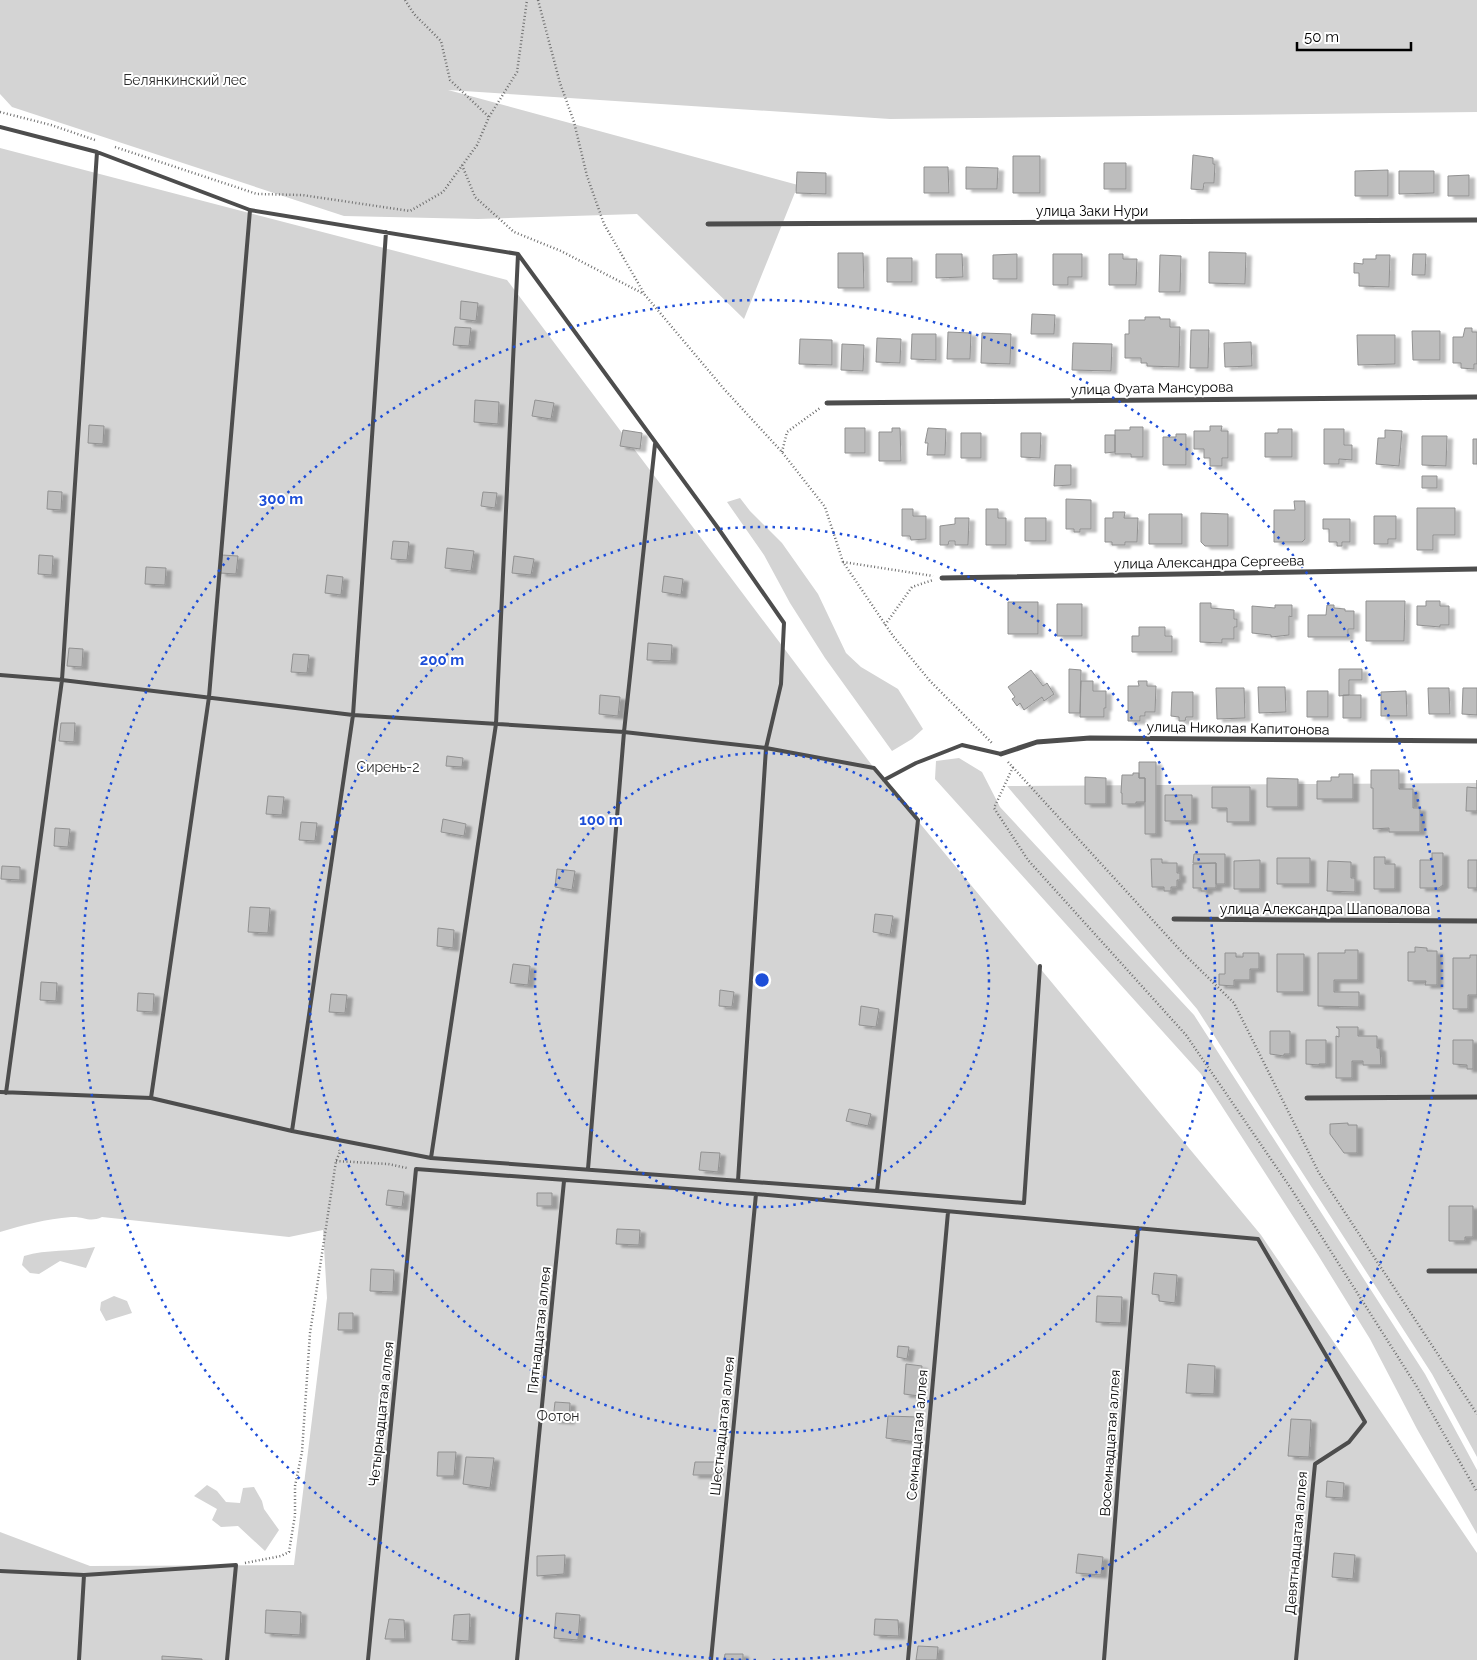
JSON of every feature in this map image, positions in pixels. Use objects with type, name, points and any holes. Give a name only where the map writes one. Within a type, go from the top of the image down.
[{"type":"street","name":"улица Заки Нури","points":[[708,224],[1477,220]]},
{"type":"street","name":"улица Фуата Мансурова","points":[[827,403],[1477,396]]},
{"type":"street","name":"улица Александра Сергеева","points":[[942,578],[1477,569]]},
{"type":"street","name":"улица Николая Капитонова","points":[[1001,754],[1037,742],[1090,738],[1477,741]]},
{"type":"street","name":"улица Александра Шаповалова","points":[[1174,919],[1477,921]]},
{"type":"street","points":[[1307,1098],[1477,1098]]},
{"type":"street","points":[[1429,1271],[1477,1271]]},
{"type":"lane","points":[[0,128],[97,152],[250,210],[518,254],[718,528],[784,624],[781,684],[766,748],[738,1181]]},
{"type":"lane","points":[[6,1093],[62,680],[97,152]]},
{"type":"lane","points":[[151,1098],[209,697],[250,210]]},
{"type":"lane","points":[[292,1131],[353,715],[386,232]]},
{"type":"lane","points":[[431,1158],[496,724],[518,254]]},
{"type":"lane","points":[[588,1169],[624,732],[655,444]]},
{"type":"lane","points":[[0,675],[62,680],[353,715],[624,732],[766,748],[874,768],[918,820],[877,1191]]},
{"type":"lane","points":[[884,780],[916,763],[962,745],[1001,754]]},
{"type":"lane","points":[[0,1092],[151,1098],[292,1131],[431,1158],[1024,1203],[1040,966]]},
{"type":"lane","points":[[416,1169],[756,1194],[1138,1228]]},
{"type":"lane","name":"Четырнадцатая аллея","points":[[368,1660],[416,1169]]},
{"type":"lane","name":"Пятнадцатая аллея","points":[[517,1660],[564,1181]]},
{"type":"lane","name":"Шестнадцатая аллея","points":[[711,1660],[756,1194]]},
{"type":"lane","name":"Семнадцатая аллея","points":[[908,1660],[948,1212]]},
{"type":"lane","name":"Девятнадцатая аллея","points":[[1138,1228],[1258,1239],[1365,1422],[1349,1442],[1315,1464],[1296,1660]]},
{"type":"lane","name":"Восемнадцатая аллея","points":[[1104,1660],[1138,1228]]},
{"type":"lane","points":[[0,1570],[84,1575],[236,1565],[227,1660]]},
{"type":"lane","points":[[79,1660],[84,1575]]},
{"type":"path","points":[[405,0],[414,14],[441,41],[450,80],[490,117]]},
{"type":"path","points":[[115,147],[257,194],[302,195],[410,211],[443,192],[478,145],[490,117],[517,72],[527,0]]},
{"type":"path","points":[[538,0],[560,83],[574,122],[587,176],[604,224],[645,295],[724,389],[782,452],[825,507],[843,562],[885,625],[930,681],[989,738],[1001,754],[1180,950],[1234,1002],[1319,1172],[1477,1414]]},
{"type":"path","points":[[0,112],[51,125],[97,141]]},
{"type":"path","points":[[462,165],[475,197],[514,232],[561,251],[645,295]]},
{"type":"path","points":[[782,452],[787,432],[827,403]]},
{"type":"path","points":[[843,562],[942,578]]},
{"type":"path","points":[[885,625],[912,586],[942,578]]},
{"type":"path","points":[[1013,767],[994,808],[1028,860],[1186,1035],[1290,1187],[1402,1362],[1477,1492]]},
{"type":"path","points":[[236,1565],[281,1556],[289,1552],[295,1515],[295,1486],[302,1452],[310,1333],[336,1161],[340,1152],[334,1139]]},
{"type":"path","points":[[336,1161],[388,1164],[416,1169]]},
{"type":"green space","name":"Белянкинский лес","points":[[0,0],[1477,0],[1477,112],[890,119],[448,90],[798,185],[744,319],[637,214],[478,219],[344,216],[12,107],[0,94]]},
{"type":"green space","name":"Сирень-2","points":[[0,148],[507,280],[874,768],[1261,1235],[1477,1553],[1477,1660],[0,1660],[0,1532],[90,1566],[294,1565],[327,1298],[323,1230],[289,1237],[102,1217],[90,1219],[76,1217],[44,1221],[0,1232]]},
{"type":"green space","points":[[740,498],[750,511],[782,543],[818,594],[846,653],[861,667],[898,689],[923,729],[912,739],[892,751],[825,658],[790,603],[764,555],[727,502]]},
{"type":"green space","points":[[959,758],[982,772],[1000,807],[1194,1015],[1425,1374],[1477,1470],[1477,1534],[1417,1429],[1370,1339],[1201,1074],[935,779],[936,761]]},
{"type":"green space","points":[[1477,783],[1477,1457],[1432,1374],[1197,1009],[1007,786]]},
{"type":"green space","points":[[95,1247],[86,1268],[60,1261],[39,1274],[30,1273],[22,1265],[24,1256],[50,1251]]},
{"type":"green space","points":[[114,1296],[127,1301],[132,1313],[106,1321],[100,1310],[101,1302]]},
{"type":"green space","points":[[207,1485],[217,1491],[226,1502],[240,1503],[243,1488],[254,1487],[264,1509],[279,1530],[265,1551],[238,1526],[221,1527],[212,1520],[217,1509],[194,1496]]},
{"type":"building","points":[[1193,155],[1213,158],[1213,164],[1215,164],[1214,183],[1204,183],[1203,190],[1191,189]]},
{"type":"building","points":[[1013,156],[1040,156],[1040,193],[1013,193]]},
{"type":"building","points":[[1104,163],[1126,163],[1126,189],[1104,189]]},
{"type":"building","points":[[924,167],[948,167],[949,193],[924,193]]},
{"type":"building","points":[[966,167],[998,168],[997,189],[966,189]]},
{"type":"building","points":[[1388,170],[1388,196],[1355,196],[1355,171]]},
{"type":"building","points":[[1399,171],[1434,171],[1434,193],[1399,194]]},
{"type":"building","points":[[797,172],[826,173],[826,194],[796,193]]},
{"type":"building","points":[[1469,175],[1469,196],[1448,196],[1448,176]]},
{"type":"building","points":[[1209,252],[1246,253],[1245,284],[1209,283]]},
{"type":"building","points":[[838,253],[863,253],[864,288],[838,288]]},
{"type":"building","points":[[936,254],[962,254],[963,277],[936,278]]},
{"type":"building","points":[[1017,254],[1017,279],[993,279],[993,255]]},
{"type":"building","points":[[1053,254],[1082,254],[1082,277],[1068,277],[1068,285],[1053,285]]},
{"type":"building","points":[[1109,254],[1123,254],[1123,259],[1137,259],[1136,285],[1109,285]]},
{"type":"building","points":[[1413,254],[1426,254],[1425,275],[1412,275]]},
{"type":"building","points":[[1160,255],[1181,256],[1180,292],[1159,292]]},
{"type":"building","points":[[1376,255],[1390,255],[1389,287],[1359,286],[1359,273],[1354,273],[1354,263],[1363,264],[1363,259],[1376,259]]},
{"type":"building","points":[[887,258],[912,258],[912,282],[887,282]]},
{"type":"building","points":[[461,301],[478,303],[476,321],[460,319]]},
{"type":"building","points":[[1032,314],[1055,315],[1054,334],[1031,334]]},
{"type":"building","points":[[1145,317],[1170,319],[1170,327],[1180,327],[1179,367],[1147,366],[1147,363],[1141,363],[1141,358],[1125,358],[1125,334],[1129,334],[1129,320],[1145,320]]},
{"type":"building","points":[[455,327],[471,328],[469,346],[453,345]]},
{"type":"building","points":[[1465,328],[1472,328],[1472,332],[1477,332],[1477,364],[1474,364],[1474,369],[1461,368],[1461,363],[1453,363],[1453,337],[1463,337]]},
{"type":"building","points":[[1191,330],[1209,330],[1208,368],[1190,368]]},
{"type":"building","points":[[1412,331],[1440,331],[1440,360],[1413,360]]},
{"type":"building","points":[[948,332],[971,333],[970,359],[947,359]]},
{"type":"building","points":[[982,333],[1011,334],[1010,364],[981,363]]},
{"type":"building","points":[[912,334],[936,334],[936,360],[911,359]]},
{"type":"building","points":[[1357,335],[1395,335],[1395,364],[1358,365]]},
{"type":"building","points":[[877,338],[901,339],[900,363],[876,362]]},
{"type":"building","points":[[800,339],[832,340],[832,365],[799,364]]},
{"type":"building","points":[[1251,342],[1252,366],[1225,367],[1224,343]]},
{"type":"building","points":[[1073,343],[1112,344],[1111,371],[1072,370]]},
{"type":"building","points":[[842,344],[864,345],[863,371],[841,370]]},
{"type":"building","points":[[475,400],[499,402],[498,424],[474,422]]},
{"type":"building","points":[[535,400],[554,403],[551,419],[532,416]]},
{"type":"building","points":[[89,425],[104,426],[103,444],[88,443]]},
{"type":"building","points":[[1210,426],[1222,426],[1221,431],[1228,431],[1228,458],[1222,458],[1222,466],[1210,466],[1210,458],[1204,458],[1204,449],[1194,449],[1194,431],[1210,431]]},
{"type":"building","points":[[1130,427],[1143,427],[1143,457],[1131,457],[1131,454],[1115,454],[1115,430],[1130,430]]},
{"type":"building","points":[[845,428],[865,428],[865,453],[845,453]]},
{"type":"building","points":[[892,428],[900,428],[901,461],[879,461],[879,432],[892,432]]},
{"type":"building","points":[[928,428],[946,429],[945,455],[927,455],[928,443],[925,443]]},
{"type":"building","points":[[1278,429],[1292,429],[1292,457],[1265,457],[1265,433],[1278,433]]},
{"type":"building","points":[[1324,429],[1344,429],[1344,445],[1352,445],[1352,460],[1339,459],[1339,464],[1324,464]]},
{"type":"building","points":[[623,430],[642,433],[640,449],[620,446]]},
{"type":"building","points":[[1385,430],[1402,431],[1399,466],[1376,464],[1378,438],[1385,438]]},
{"type":"building","points":[[961,433],[981,433],[981,458],[961,458]]},
{"type":"building","points":[[1021,433],[1041,433],[1040,458],[1021,457]]},
{"type":"building","points":[[1176,434],[1186,434],[1186,465],[1163,465],[1163,437],[1176,437]]},
{"type":"building","points":[[1105,435],[1115,435],[1115,452],[1105,453]]},
{"type":"building","points":[[1422,436],[1447,436],[1446,466],[1422,465]]},
{"type":"building","points":[[1473,439],[1477,439],[1477,464],[1473,464]]},
{"type":"building","points":[[1055,465],[1071,465],[1071,485],[1054,486]]},
{"type":"building","points":[[1422,476],[1437,476],[1437,488],[1422,488]]},
{"type":"building","points":[[48,491],[62,492],[61,510],[47,509]]},
{"type":"building","points":[[483,492],[497,493],[495,508],[481,506]]},
{"type":"building","points":[[1066,499],[1091,500],[1091,529],[1080,529],[1080,532],[1074,532],[1074,529],[1066,529]]},
{"type":"building","points":[[1294,501],[1305,501],[1305,539],[1302,542],[1274,542],[1274,510],[1295,510]]},
{"type":"building","points":[[1417,508],[1455,508],[1455,535],[1433,535],[1433,550],[1417,550]]},
{"type":"building","points":[[902,509],[913,509],[913,516],[926,516],[926,539],[911,540],[910,536],[902,536]]},
{"type":"building","points":[[986,509],[998,509],[998,518],[1006,518],[1006,545],[986,545]]},
{"type":"building","points":[[1113,512],[1125,512],[1124,518],[1138,518],[1137,542],[1125,542],[1125,545],[1112,545],[1112,542],[1105,542],[1105,518],[1113,518]]},
{"type":"building","points":[[1201,513],[1228,514],[1228,546],[1205,546],[1201,542]]},
{"type":"building","points":[[1149,514],[1182,514],[1182,544],[1149,544]]},
{"type":"building","points":[[1374,516],[1396,516],[1396,539],[1388,539],[1388,544],[1374,544]]},
{"type":"building","points":[[955,518],[969,518],[968,545],[955,545],[955,541],[949,541],[948,545],[940,545],[940,526],[955,524]]},
{"type":"building","points":[[1025,518],[1046,518],[1046,541],[1025,541]]},
{"type":"building","points":[[1323,519],[1350,519],[1350,542],[1342,542],[1342,546],[1337,546],[1337,542],[1329,542],[1329,529],[1323,529]]},
{"type":"building","points":[[393,541],[409,542],[407,560],[391,559]]},
{"type":"building","points":[[447,548],[474,551],[471,571],[445,568]]},
{"type":"building","points":[[39,555],[53,556],[52,575],[38,574]]},
{"type":"building","points":[[222,555],[238,556],[236,574],[220,573]]},
{"type":"building","points":[[514,556],[534,559],[531,575],[512,573]]},
{"type":"building","points":[[146,567],[166,568],[165,585],[145,584]]},
{"type":"building","points":[[327,575],[343,577],[341,595],[325,593]]},
{"type":"building","points":[[664,576],[683,579],[681,595],[662,592]]},
{"type":"building","points":[[1366,601],[1405,601],[1404,641],[1366,641]]},
{"type":"building","points":[[1426,601],[1440,601],[1440,606],[1449,606],[1449,625],[1440,625],[1440,627],[1417,625],[1417,606],[1426,606]]},
{"type":"building","points":[[1008,602],[1038,602],[1038,634],[1008,634]]},
{"type":"building","points":[[1200,603],[1211,603],[1211,608],[1234,610],[1234,619],[1237,619],[1237,627],[1234,627],[1234,639],[1222,639],[1222,643],[1200,642]]},
{"type":"building","points":[[1057,604],[1082,604],[1082,636],[1057,636]]},
{"type":"building","points":[[1275,605],[1292,605],[1292,617],[1289,616],[1289,635],[1271,637],[1271,635],[1252,633],[1252,606],[1275,608]]},
{"type":"building","points":[[1327,605],[1334,605],[1334,608],[1345,609],[1345,611],[1354,611],[1354,629],[1348,629],[1348,637],[1308,637],[1308,615],[1326,615]]},
{"type":"building","points":[[1139,627],[1165,627],[1165,636],[1172,636],[1172,652],[1132,652],[1132,636],[1139,636]]},
{"type":"building","points":[[648,643],[672,645],[671,661],[647,660]]},
{"type":"building","points":[[69,648],[83,649],[82,667],[67,666]]},
{"type":"building","points":[[293,654],[309,655],[307,673],[291,672]]},
{"type":"building","points":[[1069,669],[1081,670],[1080,713],[1069,713]]},
{"type":"building","points":[[1339,669],[1362,669],[1362,680],[1349,680],[1349,695],[1339,696]]},
{"type":"building","points":[[1031,670],[1043,686],[1047,683],[1054,694],[1044,701],[1042,697],[1024,710],[1020,703],[1017,706],[1012,699],[1015,697],[1008,687]]},
{"type":"building","points":[[1081,681],[1093,681],[1093,691],[1106,691],[1104,717],[1080,717]]},
{"type":"building","points":[[1138,681],[1147,681],[1147,686],[1156,686],[1155,712],[1145,712],[1145,716],[1140,716],[1140,721],[1128,721],[1128,686],[1139,686]]},
{"type":"building","points":[[1258,687],[1285,687],[1286,712],[1259,713]]},
{"type":"building","points":[[1216,688],[1244,688],[1245,718],[1217,719]]},
{"type":"building","points":[[1428,688],[1449,688],[1450,714],[1429,714]]},
{"type":"building","points":[[1463,688],[1477,688],[1477,715],[1462,714]]},
{"type":"building","points":[[1307,691],[1328,691],[1328,717],[1307,717]]},
{"type":"building","points":[[1406,691],[1407,716],[1381,716],[1381,692]]},
{"type":"building","points":[[1172,692],[1193,692],[1193,717],[1186,717],[1185,721],[1179,721],[1179,717],[1171,716]]},
{"type":"building","points":[[600,695],[620,697],[618,716],[599,714]]},
{"type":"building","points":[[1343,695],[1361,695],[1361,718],[1343,718]]},
{"type":"building","points":[[61,723],[75,723],[74,742],[59,741]]},
{"type":"building","points":[[447,756],[463,758],[462,767],[446,766]]},
{"type":"building","points":[[1139,762],[1156,762],[1156,834],[1145,834],[1145,778],[1139,778]]},
{"type":"building","points":[[1371,770],[1399,770],[1399,789],[1413,789],[1413,808],[1420,808],[1420,832],[1389,832],[1389,828],[1373,829]]},
{"type":"building","points":[[1133,773],[1139,773],[1139,778],[1145,778],[1145,802],[1122,804],[1122,775],[1133,775]]},
{"type":"building","points":[[1339,774],[1353,774],[1353,799],[1317,799],[1317,781],[1331,781],[1331,777],[1339,777]]},
{"type":"building","points":[[1085,777],[1106,778],[1106,804],[1085,804]]},
{"type":"building","points":[[1267,778],[1298,779],[1298,807],[1267,807]]},
{"type":"building","points":[[1212,787],[1250,787],[1250,822],[1227,822],[1227,808],[1212,808]]},
{"type":"building","points":[[1467,787],[1477,788],[1477,811],[1466,811]]},
{"type":"building","points":[[1165,795],[1192,795],[1192,821],[1165,821]]},
{"type":"building","points":[[268,796],[284,797],[282,815],[266,814]]},
{"type":"building","points":[[443,819],[466,824],[464,836],[441,832]]},
{"type":"building","points":[[301,822],[317,823],[315,841],[299,840]]},
{"type":"building","points":[[55,828],[70,829],[68,847],[54,846]]},
{"type":"building","points":[[1432,853],[1443,853],[1443,885],[1439,888],[1420,888],[1420,860],[1432,860]]},
{"type":"building","points":[[1194,854],[1225,854],[1225,884],[1216,884],[1216,863],[1193,863]]},
{"type":"building","points":[[1374,857],[1385,857],[1385,864],[1395,864],[1395,889],[1374,889]]},
{"type":"building","points":[[1277,858],[1310,858],[1310,884],[1277,884]]},
{"type":"building","points":[[1151,859],[1162,859],[1162,863],[1177,863],[1177,873],[1180,873],[1180,880],[1177,880],[1177,887],[1171,887],[1171,891],[1164,891],[1164,887],[1152,887]]},
{"type":"building","points":[[1260,860],[1260,889],[1234,889],[1234,861]]},
{"type":"building","points":[[1468,860],[1477,860],[1477,888],[1468,888]]},
{"type":"building","points":[[1328,861],[1351,862],[1351,878],[1355,878],[1355,892],[1327,891]]},
{"type":"building","points":[[1216,863],[1216,888],[1207,888],[1207,891],[1201,891],[1201,888],[1193,888],[1193,864]]},
{"type":"building","points":[[2,866],[20,867],[20,880],[1,879]]},
{"type":"building","points":[[557,869],[575,871],[572,890],[555,887]]},
{"type":"building","points":[[250,907],[270,908],[268,933],[248,932]]},
{"type":"building","points":[[875,914],[893,916],[890,935],[873,932]]},
{"type":"building","points":[[438,928],[454,930],[453,948],[437,946]]},
{"type":"building","points":[[1415,947],[1427,948],[1427,951],[1437,951],[1437,985],[1425,985],[1426,981],[1408,981],[1408,952],[1415,952]]},
{"type":"building","points":[[1345,950],[1358,950],[1358,980],[1334,980],[1334,992],[1359,992],[1359,1007],[1318,1006],[1318,953],[1345,953]]},
{"type":"building","points":[[1225,953],[1236,953],[1236,957],[1243,957],[1243,953],[1259,953],[1259,969],[1250,969],[1250,980],[1234,980],[1234,986],[1219,985],[1219,974],[1225,974]]},
{"type":"building","points":[[1277,954],[1304,954],[1304,992],[1277,992]]},
{"type":"building","points":[[1470,955],[1477,955],[1477,995],[1468,995],[1468,1009],[1453,1009],[1453,958],[1470,958]]},
{"type":"building","points":[[513,964],[530,966],[528,985],[510,983]]},
{"type":"building","points":[[41,982],[57,983],[56,1001],[40,1000]]},
{"type":"building","points":[[720,990],[734,992],[732,1007],[719,1006]]},
{"type":"building","points":[[138,993],[154,994],[153,1012],[137,1011]]},
{"type":"building","points":[[331,994],[347,995],[345,1013],[329,1012]]},
{"type":"building","points":[[861,1006],[879,1009],[876,1027],[859,1025]]},
{"type":"building","points":[[1336,1027],[1358,1027],[1358,1036],[1377,1036],[1377,1048],[1380,1048],[1381,1065],[1363,1065],[1363,1061],[1352,1061],[1352,1078],[1336,1078],[1336,1036],[1339,1037],[1339,1029]]},
{"type":"building","points":[[1270,1031],[1290,1031],[1290,1054],[1284,1054],[1284,1056],[1270,1054]]},
{"type":"building","points":[[1306,1040],[1326,1040],[1326,1064],[1306,1064]]},
{"type":"building","points":[[1453,1040],[1473,1040],[1473,1069],[1467,1069],[1467,1065],[1453,1064]]},
{"type":"building","points":[[849,1109],[871,1114],[868,1126],[846,1121]]},
{"type":"building","points":[[1348,1123],[1348,1125],[1357,1125],[1357,1153],[1344,1153],[1330,1134],[1330,1124]]},
{"type":"building","points":[[701,1152],[720,1153],[718,1172],[699,1170]]},
{"type":"building","points":[[388,1190],[404,1192],[402,1207],[386,1205]]},
{"type":"building","points":[[537,1193],[552,1193],[552,1206],[537,1206]]},
{"type":"building","points":[[1449,1206],[1473,1206],[1473,1237],[1465,1237],[1465,1241],[1449,1241]]},
{"type":"building","points":[[617,1229],[640,1230],[639,1245],[616,1244]]},
{"type":"building","points":[[371,1269],[394,1270],[393,1292],[370,1291]]},
{"type":"building","points":[[1154,1273],[1177,1275],[1175,1303],[1159,1301],[1159,1295],[1152,1294]]},
{"type":"building","points":[[1097,1296],[1122,1297],[1121,1323],[1096,1322]]},
{"type":"building","points":[[339,1313],[353,1313],[353,1330],[338,1330]]},
{"type":"building","points":[[898,1346],[909,1347],[907,1359],[897,1357]]},
{"type":"building","points":[[906,1364],[922,1366],[919,1396],[904,1394]]},
{"type":"building","points":[[1188,1364],[1215,1366],[1214,1394],[1186,1393]]},
{"type":"building","points":[[555,1402],[570,1403],[569,1421],[553,1420]]},
{"type":"building","points":[[888,1416],[917,1417],[916,1442],[886,1438]]},
{"type":"building","points":[[1291,1419],[1311,1420],[1309,1457],[1288,1456]]},
{"type":"building","points":[[438,1452],[456,1452],[454,1476],[437,1476]]},
{"type":"building","points":[[466,1457],[494,1458],[490,1488],[463,1484]]},
{"type":"building","points":[[695,1462],[718,1462],[717,1475],[693,1475]]},
{"type":"building","points":[[1327,1481],[1344,1483],[1343,1498],[1326,1497]]},
{"type":"building","points":[[1334,1553],[1355,1555],[1353,1579],[1332,1577]]},
{"type":"building","points":[[1078,1554],[1103,1557],[1101,1575],[1076,1573]]},
{"type":"building","points":[[565,1555],[564,1574],[537,1576],[537,1556]]},
{"type":"building","points":[[266,1610],[301,1612],[300,1635],[265,1633]]},
{"type":"building","points":[[556,1613],[580,1615],[578,1640],[554,1638]]},
{"type":"building","points":[[470,1614],[469,1641],[452,1640],[454,1615]]},
{"type":"building","points":[[389,1619],[404,1620],[405,1639],[385,1639]]},
{"type":"building","points":[[875,1619],[898,1620],[899,1636],[874,1635]]},
{"type":"building","points":[[918,1646],[938,1647],[937,1660],[916,1660]]},
{"type":"building","points":[[725,1654],[743,1654],[743,1660],[724,1660]]},
{"type":"building","points":[[162,1656],[202,1659],[202,1660],[162,1660]]},
{"type":"park label","name":"Фотон","points":[[558,1416]]}]
